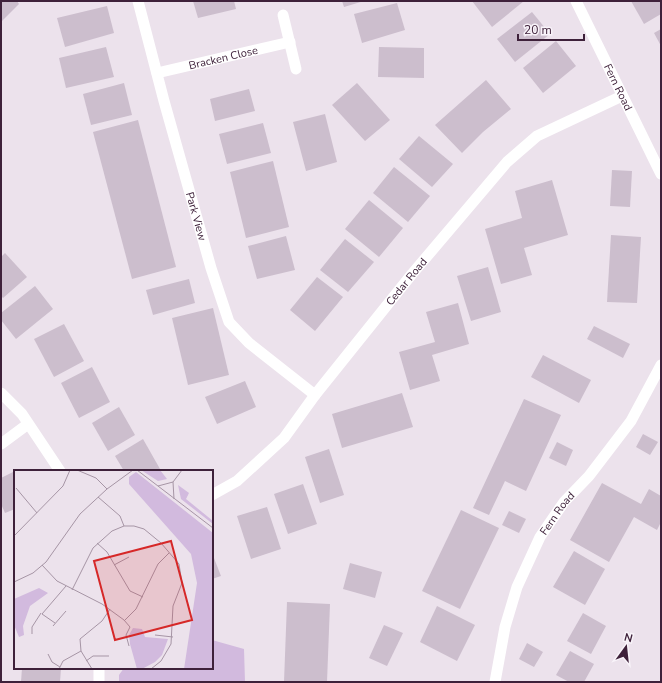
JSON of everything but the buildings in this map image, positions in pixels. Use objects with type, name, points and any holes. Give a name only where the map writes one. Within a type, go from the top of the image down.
[{"type":"street","name":"Park View","points":[[138,1],[211,268],[229,322],[249,343],[315,395]]},
{"type":"street","name":"Fern Road","points":[[576,1],[661,174]]},
{"type":"street","points":[[283,15],[296,69]]},
{"type":"street","name":"Bracken Close","points":[[157,73],[290,42]]},
{"type":"street","name":"Cedar Road","points":[[213,494],[238,481],[284,438],[315,395],[412,274],[507,162],[537,136],[622,96]]},
{"type":"street","name":"Fern Road","points":[[495,682],[505,627],[517,587],[540,537],[564,502],[589,476],[631,421],[661,365]]},
{"type":"street","points":[[1,393],[22,414],[59,470]]},
{"type":"street","points":[[1,444],[28,424]]},
{"type":"street","points":[[99,669],[99,682]]},
{"type":"shaded area","points":[[213,640],[244,649],[245,682],[119,682],[119,675],[123,669],[213,669]]}]
